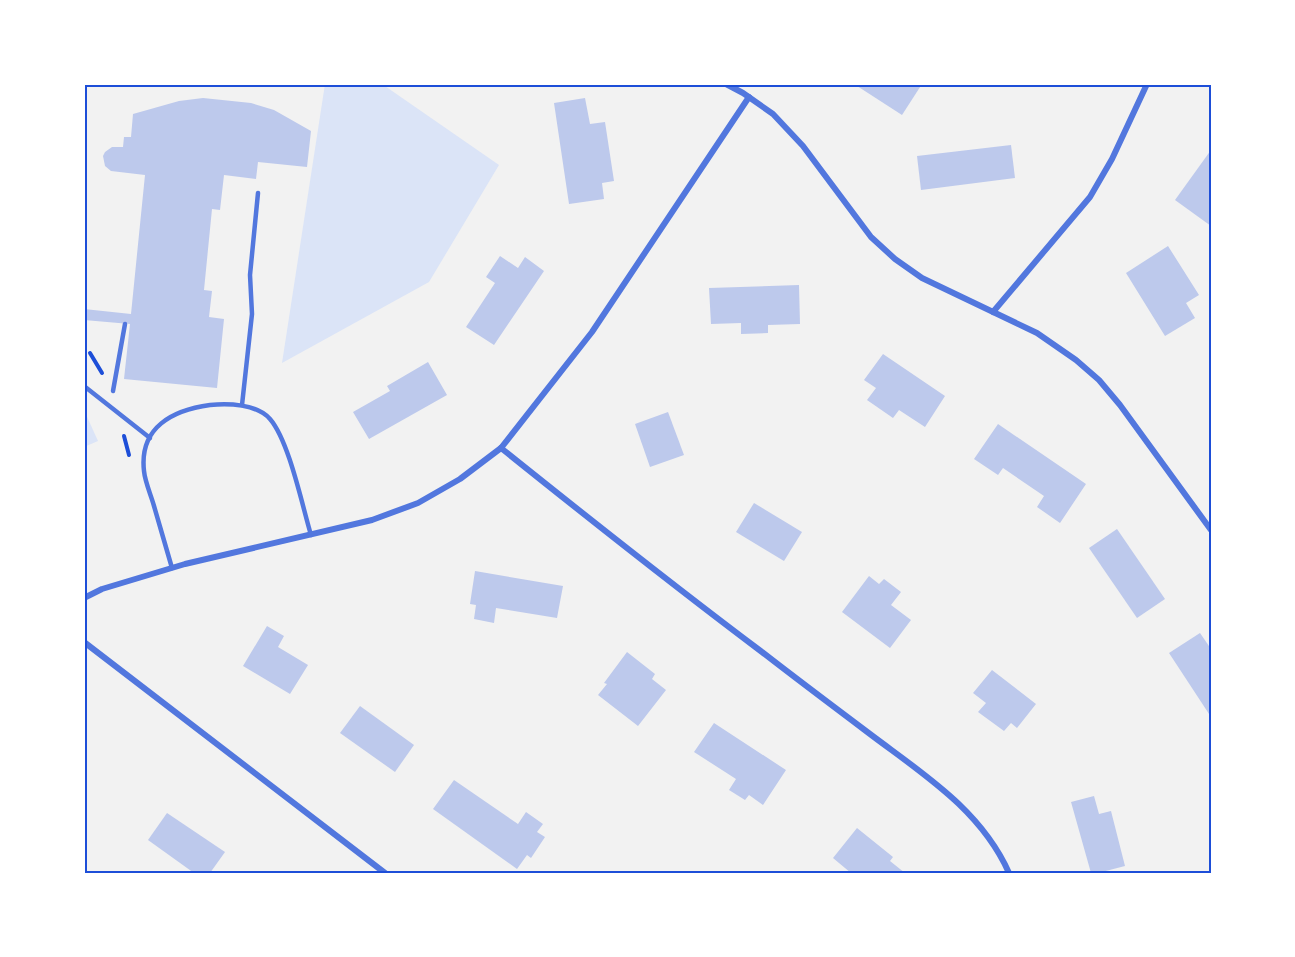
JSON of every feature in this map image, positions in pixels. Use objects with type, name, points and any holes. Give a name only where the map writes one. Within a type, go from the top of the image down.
[{"type":"street","points":[[726,84],[773,114],[803,146],[871,237],[895,259],[922,278],[1037,333],[1076,360],[1099,380],[1120,405],[1211,530]]},
{"type":"street","points":[[993,312],[1090,197],[1112,159],[1147,84]]},
{"type":"street","points":[[84,598],[171,568],[372,520],[418,503],[460,478],[501,448],[592,332],[749,97]]},
{"type":"street","points":[[501,448],[654,571],[962,805],[984,829],[1002,856],[1009,873]]},
{"type":"street","points":[[84,642],[385,873]]},
{"type":"lane","points":[[242,405],[252,314],[250,275],[258,193]]},
{"type":"lane","points":[[113,391],[125,324]]},
{"type":"lane","points":[[84,386],[150,438]]},
{"type":"lane","points":[[171,568],[144,471],[145,448],[153,429],[171,415],[192,408],[221,404],[242,405],[268,417],[280,433],[311,535]]},
{"type":"path","points":[[90,354],[100,370]]},
{"type":"shaded area","points":[[325,84],[382,84],[499,165],[429,282],[282,363]]},
{"type":"shaded area","points":[[84,410],[98,441],[84,447]]},
{"type":"building","points":[[854,84],[922,84],[902,115]]},
{"type":"building","points":[[203,98],[251,103],[274,110],[311,131],[307,167],[258,162],[256,179],[224,175],[220,210],[212,209],[204,290],[212,291],[209,317],[224,319],[217,388],[124,379],[130,324],[84,320],[84,309],[131,314],[145,175],[111,171],[105,166],[103,156],[112,147],[123,147],[124,137],[131,137],[133,114],[179,101]]},
{"type":"building","points":[[585,98],[590,124],[605,122],[614,181],[602,183],[604,199],[569,204],[554,103]]},
{"type":"building","points":[[1011,145],[1015,178],[921,190],[917,156]]},
{"type":"building","points":[[1211,150],[1211,226],[1175,200]]},
{"type":"building","points":[[1168,246],[1199,295],[1186,303],[1195,318],[1165,336],[1126,273]]},
{"type":"building","points":[[500,256],[518,268],[525,257],[544,271],[494,345],[466,327],[495,283],[486,277]]},
{"type":"building","points":[[799,285],[800,324],[768,325],[768,333],[741,334],[741,323],[711,324],[709,288]]},
{"type":"building","points":[[883,354],[945,396],[925,427],[899,410],[893,418],[867,400],[876,388],[864,380]]},
{"type":"building","points":[[428,362],[447,395],[369,439],[353,412],[390,391],[387,386]]},
{"type":"building","points":[[668,412],[684,455],[650,467],[635,424]]},
{"type":"building","points":[[998,424],[1086,484],[1060,523],[1037,507],[1044,496],[1003,468],[998,475],[974,459]]},
{"type":"building","points":[[754,503],[802,532],[784,561],[736,532]]},
{"type":"building","points":[[1117,529],[1165,599],[1137,618],[1089,548]]},
{"type":"building","points":[[475,571],[563,586],[557,618],[496,608],[494,623],[474,619],[476,605],[470,604]]},
{"type":"building","points":[[869,576],[879,584],[884,579],[901,592],[891,605],[911,620],[890,648],[842,612]]},
{"type":"building","points":[[267,626],[284,636],[278,647],[308,665],[290,694],[243,666]]},
{"type":"building","points":[[1200,633],[1211,649],[1211,717],[1169,653]]},
{"type":"building","points":[[627,652],[655,674],[652,679],[666,690],[638,726],[598,695]]},
{"type":"building","points":[[992,670],[1036,704],[1017,728],[1011,723],[1004,731],[978,712],[986,703],[973,693]]},
{"type":"building","points":[[360,706],[414,745],[395,772],[340,733]]},
{"type":"building","points":[[714,723],[786,770],[763,805],[749,795],[745,800],[729,790],[736,779],[694,752]]},
{"type":"building","points":[[454,780],[518,824],[526,812],[543,824],[537,832],[545,837],[531,858],[527,855],[517,869],[433,809]]},
{"type":"building","points":[[1094,796],[1099,814],[1111,811],[1125,866],[1098,873],[1091,873],[1071,802]]},
{"type":"building","points":[[167,813],[225,852],[210,873],[194,873],[148,840]]},
{"type":"building","points":[[857,828],[893,857],[890,861],[905,873],[851,873],[833,858]]}]
